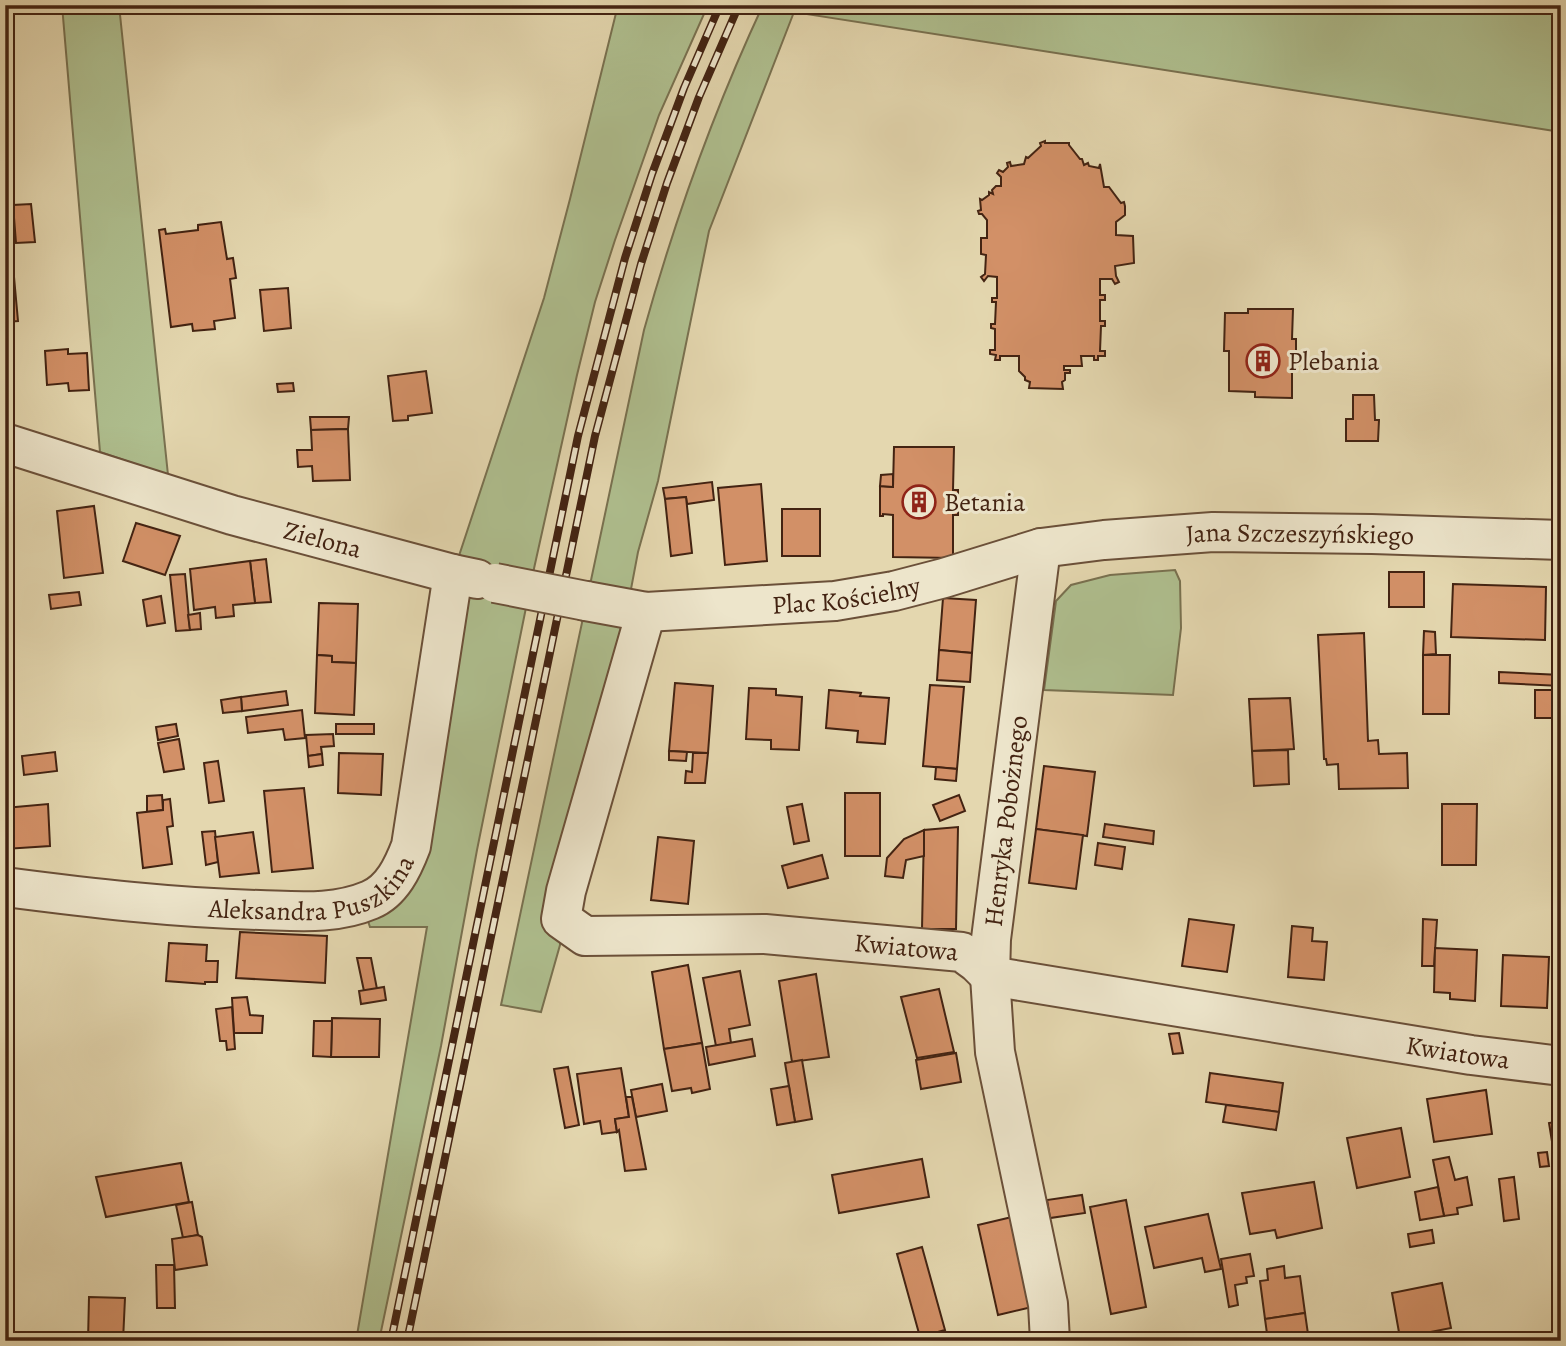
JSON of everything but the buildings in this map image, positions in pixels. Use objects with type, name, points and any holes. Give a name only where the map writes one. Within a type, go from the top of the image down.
[{"type":"street","name":"Zielona","points":[[5,443],[232,515],[453,574],[646,611]]},
{"type":"street","name":"Jana Szczeszyńskiego","points":[[1041,548],[1104,540],[1213,532],[1561,540]]},
{"type":"street","name":"Plac Kościelny","points":[[646,611],[835,601],[894,591],[1041,548]]},
{"type":"street","name":"Henryka Pobożnego","points":[[1041,548],[991,939],[990,976],[995,1052],[1048,1304],[1050,1341]]},
{"type":"street","name":"Aleksandra Puszkina","points":[[5,887],[150,904],[237,909],[332,911],[373,899],[388,887],[402,868],[411,846],[453,574]]},
{"type":"street","name":"Kwiatowa","points":[[646,611],[566,891],[561,919],[585,936],[765,934],[962,952],[990,976],[1471,1055],[1561,1066]]},
{"type":"green space","points":[[62,5],[119,5],[168,475],[100,452]]},
{"type":"green space","points":[[618,5],[708,5],[659,115],[595,302],[533,573],[441,1046],[379,1341],[356,1341],[427,927],[370,927],[362,903],[388,887],[453,574],[544,298]]},
{"type":"green space","points":[[763,5],[1561,5],[1561,132],[794,12],[709,231],[658,481],[638,552],[630,609],[561,919],[560,945],[541,1012],[501,1005],[644,330],[697,165],[728,84]]},
{"type":"green space","points":[[1175,570],[1180,581],[1181,628],[1173,695],[1044,690],[1056,601],[1071,585],[1110,575]]},
{"type":"railway","points":[[391,1341],[578,436],[625,258],[652,174],[684,88],[720,5]]},
{"type":"railway","points":[[407,1341],[595,436],[641,264],[667,183],[699,97],[739,5]]},
{"type":"place","name":"Plebania","points":[[1263,361]]},
{"type":"place","name":"Betania","points":[[919,502]]}]
